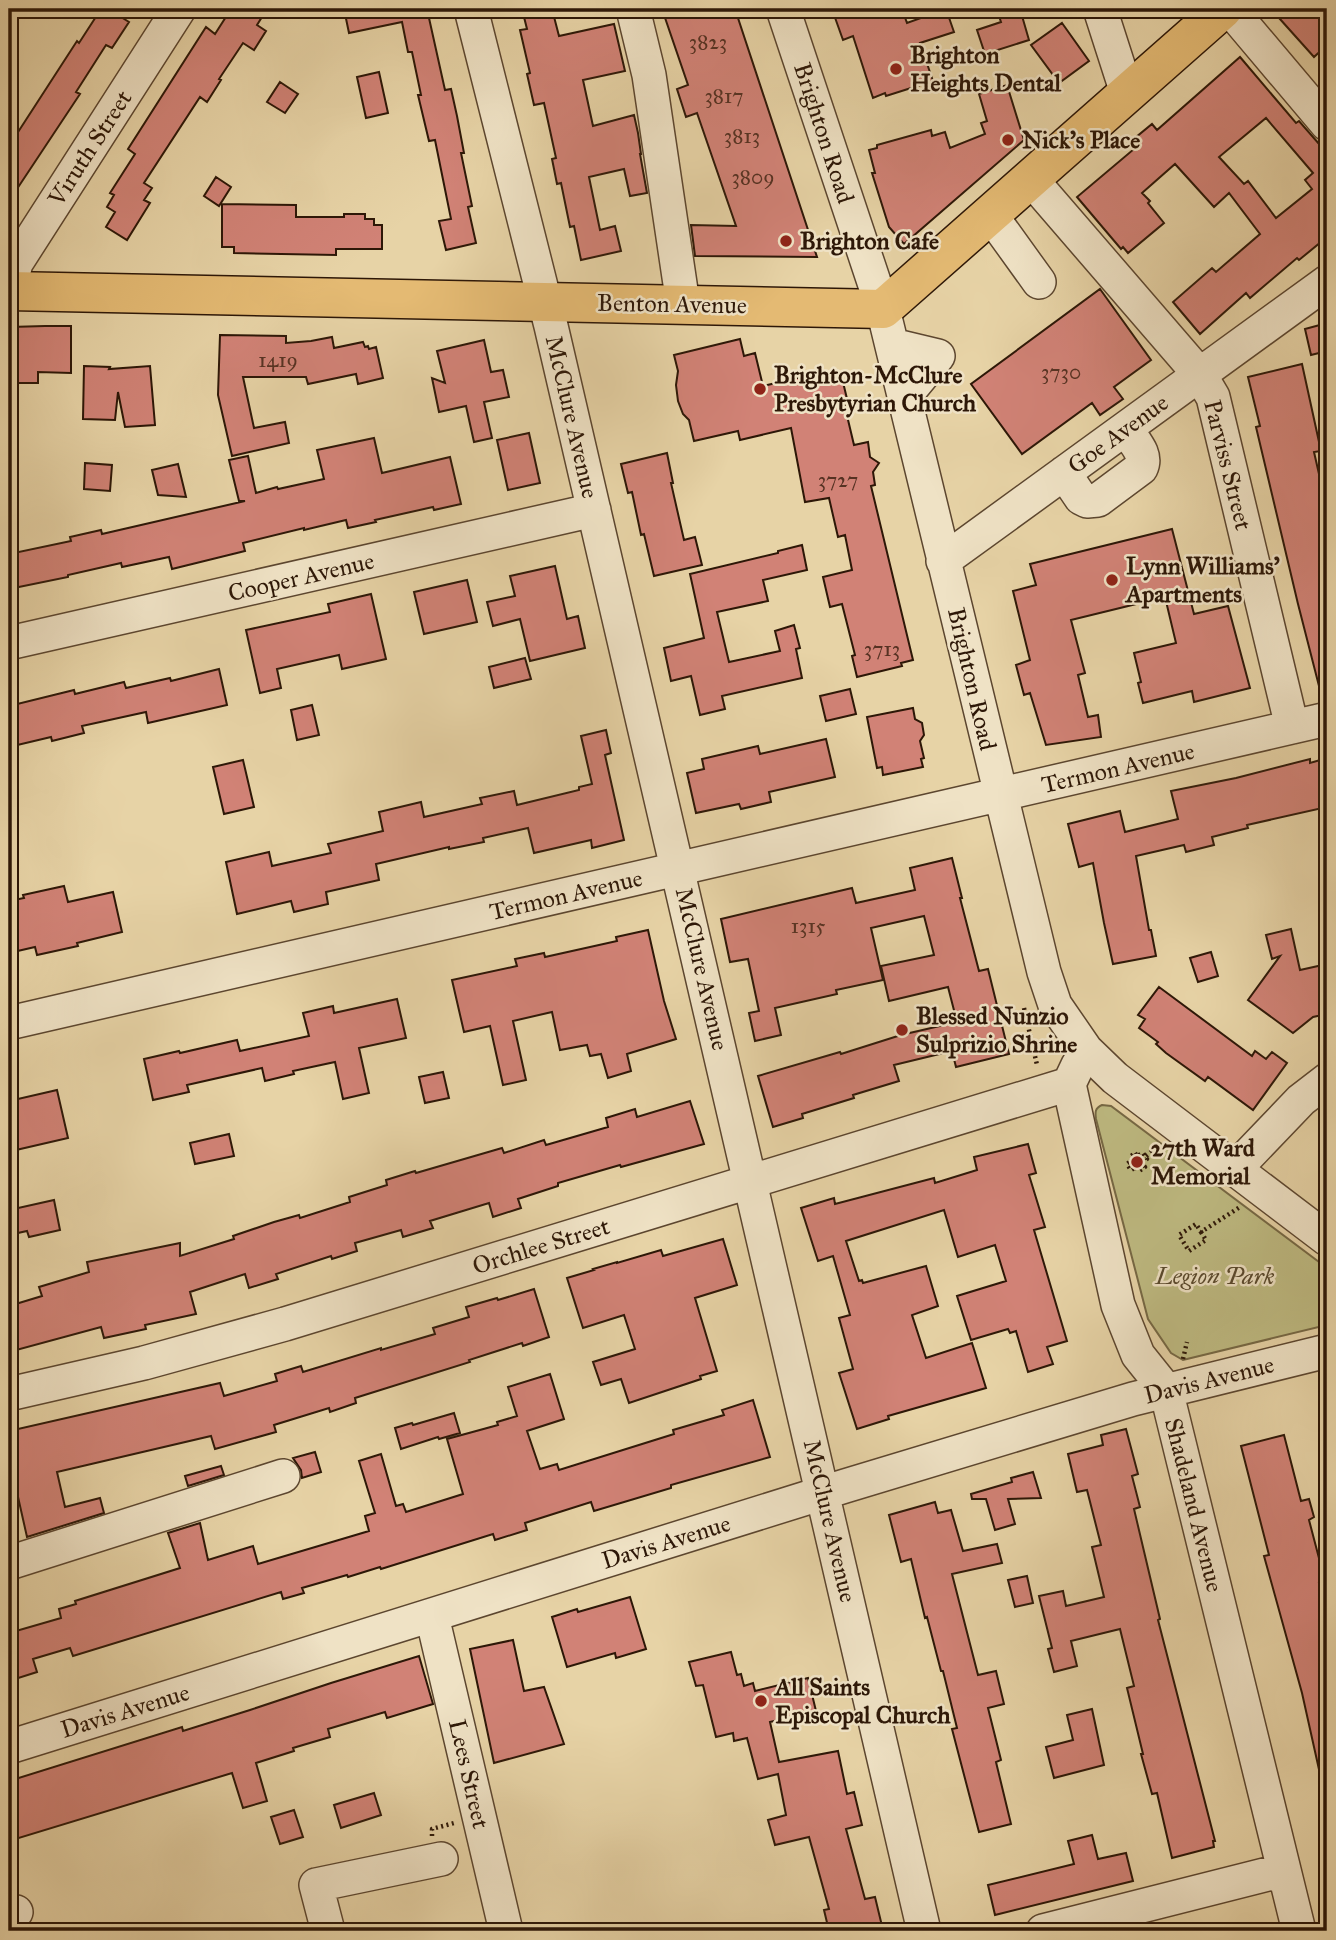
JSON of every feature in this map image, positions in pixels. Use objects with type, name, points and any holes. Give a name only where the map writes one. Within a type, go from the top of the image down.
[{"type":"main road","points":[[883,309],[1223,9]]},
{"type":"main road","name":"Benton Avenue","points":[[9,290],[883,309]]},
{"type":"street","name":"Viruth Street","points":[[9,290],[16,263],[179,9]]},
{"type":"street","name":"McClure Avenue","points":[[471,9],[545,302],[925,1931]]},
{"type":"street","points":[[633,9],[649,75],[683,304]]},
{"type":"street","name":"Brighton Road","points":[[783,9],[883,309],[999,795],[1044,972],[1055,1004],[1086,1050],[1115,1078],[1327,1239]]},
{"type":"street","points":[[1100,9],[1127,93]]},
{"type":"street","points":[[1230,9],[1324,115]]},
{"type":"street","name":"Parviss Street","points":[[1030,178],[1200,374],[1213,397],[1292,727]]},
{"type":"street","points":[[990,214],[1039,282]]},
{"type":"street","name":"Goe Avenue","points":[[943,561],[1327,282]]},
{"type":"street","name":"Cooper Avenue","points":[[9,643],[594,510]]},
{"type":"street","name":"Termon Avenue","points":[[9,1023],[1327,719]]},
{"type":"street","points":[[1069,1084],[1086,1050]]},
{"type":"street","points":[[1234,1170],[1301,1100],[1327,1080]]},
{"type":"street","name":"Orchlee Street","points":[[9,1394],[144,1363],[285,1324],[1069,1084]]},
{"type":"street","name":"Shadeland Avenue","points":[[1069,1084],[1118,1304],[1138,1355],[1166,1390],[1299,1931]]},
{"type":"street","name":"Davis Avenue","points":[[9,1747],[824,1492],[1166,1390],[1327,1351]]},
{"type":"street","points":[[9,1563],[283,1476]]},
{"type":"street","name":"Lees Street","points":[[432,1616],[506,1931]]},
{"type":"street","points":[[328,1931],[316,1885],[440,1859]]},
{"type":"street","points":[[1042,1931],[1284,1871]]},
{"type":"path","points":[[1146,1157],[1143,1153],[1137,1157],[1135,1153],[1129,1157],[1132,1160],[1127,1164],[1131,1170],[1136,1167],[1139,1171],[1145,1167],[1142,1163],[1146,1157],[1156,1149]]},
{"type":"path","points":[[1201,1232],[1235,1210]]},
{"type":"path","points":[[1196,1224],[1201,1232],[1206,1240],[1189,1251],[1179,1235],[1196,1224]]},
{"type":"path","points":[[1183,1360],[1187,1342]]},
{"type":"green space","name":"Legion Park","points":[[1102,1105],[1111,1106],[1327,1268],[1327,1325],[1183,1360],[1171,1353],[1148,1319],[1096,1119],[1096,1110]]},
{"type":"building","points":[[101,9],[108,9],[129,22],[112,48],[106,45],[76,92],[80,94],[9,201],[9,146]]},
{"type":"building","points":[[231,9],[267,9],[257,25],[266,31],[254,50],[243,43],[207,102],[200,97],[144,183],[152,188],[144,200],[150,203],[127,240],[106,227],[115,212],[107,207],[114,195],[110,193],[135,154],[128,149],[206,27],[215,34]]},
{"type":"building","points":[[344,9],[427,9],[445,90],[451,89],[457,116],[464,153],[461,153],[472,206],[468,207],[476,243],[446,250],[439,221],[451,219],[435,140],[429,141],[418,95],[421,95],[412,52],[408,52],[402,22],[349,33]]},
{"type":"building","points":[[522,9],[552,9],[559,36],[614,24],[625,71],[583,80],[593,126],[634,115],[638,133],[647,193],[630,196],[624,169],[589,177],[600,230],[615,226],[621,251],[581,260],[574,226],[570,227],[561,183],[557,184],[552,159],[556,158],[544,103],[534,105],[520,30],[527,29]]},
{"type":"building","points":[[662,9],[735,9],[817,257],[695,256],[691,225],[736,226],[697,113],[686,117],[677,89],[688,85]]},
{"type":"building","points":[[843,9],[902,9],[907,23],[946,9],[954,32],[920,43],[933,81],[873,98],[853,36],[843,40],[833,12]]},
{"type":"building","points":[[1020,9],[1029,40],[985,54],[977,30],[1001,22],[998,13]]},
{"type":"building","points":[[1271,9],[1327,9],[1327,45],[1314,57]]},
{"type":"building","points":[[1062,23],[1089,61],[1059,83],[1031,45]]},
{"type":"building","points":[[1240,57],[1296,123],[1299,121],[1327,153],[1327,237],[1299,260],[1297,258],[1250,298],[1246,293],[1200,334],[1173,302],[1212,268],[1216,272],[1260,234],[1229,193],[1214,207],[1175,164],[1142,193],[1164,223],[1128,253],[1123,247],[1121,249],[1077,197],[1140,144],[1135,138],[1152,124],[1157,130]],"holes":[[[1266,118],[1313,173],[1305,180],[1312,189],[1276,218],[1248,181],[1244,184],[1219,157]]]},
{"type":"building","points":[[379,72],[388,113],[366,118],[357,77]]},
{"type":"building","points":[[280,82],[298,94],[285,113],[267,102]]},
{"type":"building","points":[[1007,85],[1024,140],[904,244],[889,227],[872,173],[875,173],[869,150],[877,148],[877,145],[931,130],[932,136],[945,132],[950,148],[985,134],[981,123],[987,121],[979,94]]},
{"type":"building","points":[[216,177],[231,187],[219,206],[204,196]]},
{"type":"building","points":[[222,204],[296,205],[296,217],[365,214],[365,219],[374,219],[374,225],[382,225],[382,249],[336,249],[336,255],[234,253],[234,247],[222,247]]},
{"type":"building","points":[[1100,289],[1151,360],[1114,387],[1123,399],[1100,415],[1092,403],[1022,454],[971,384]]},
{"type":"building","points":[[1327,323],[1327,351],[1311,355],[1305,329]]},
{"type":"building","points":[[71,326],[71,373],[38,372],[38,383],[9,383],[10,327]]},
{"type":"building","points":[[220,335],[286,336],[286,343],[332,337],[334,348],[363,342],[369,349],[376,347],[383,378],[358,384],[356,374],[308,384],[306,377],[243,377],[254,428],[285,422],[289,443],[232,456],[218,395]]},
{"type":"building","points":[[740,339],[744,356],[755,353],[763,386],[823,372],[826,382],[842,378],[848,403],[844,403],[854,445],[868,442],[870,457],[879,463],[873,472],[875,485],[871,486],[913,660],[901,663],[902,666],[857,677],[852,656],[855,655],[842,604],[830,607],[823,577],[852,570],[845,535],[838,537],[829,498],[805,502],[791,428],[740,440],[738,431],[694,441],[689,420],[683,414],[678,401],[678,371],[674,355]]},
{"type":"building","points":[[484,340],[491,372],[503,370],[509,397],[484,402],[492,438],[474,442],[466,406],[439,412],[432,378],[445,383],[437,351]]},
{"type":"building","points":[[1302,364],[1321,451],[1314,452],[1327,509],[1327,689],[1320,690],[1256,427],[1260,426],[1248,377]]},
{"type":"building","points":[[84,366],[110,367],[109,369],[150,366],[155,425],[125,427],[118,392],[115,420],[83,419]]},
{"type":"building","points":[[529,433],[540,483],[508,490],[497,440]]},
{"type":"building","points":[[374,438],[382,473],[450,457],[461,504],[434,510],[433,507],[348,528],[346,520],[304,528],[243,543],[245,551],[172,569],[169,557],[122,567],[121,563],[9,589],[9,554],[71,541],[70,537],[101,530],[102,534],[245,501],[239,501],[229,460],[248,456],[256,493],[324,479],[317,450]]},
{"type":"building","points":[[667,453],[684,540],[695,537],[702,565],[654,576],[644,534],[641,535],[632,492],[628,493],[621,464]]},
{"type":"building","points":[[85,463],[112,465],[110,491],[84,489]]},
{"type":"building","points":[[178,464],[186,497],[158,495],[152,470]]},
{"type":"building","points":[[1172,529],[1194,614],[1228,606],[1250,688],[1194,702],[1192,691],[1143,703],[1134,653],[1176,643],[1165,597],[1071,620],[1085,673],[1078,675],[1088,717],[1098,715],[1101,737],[1046,745],[1030,693],[1024,695],[1016,665],[1030,660],[1013,591],[1036,585],[1030,564]]},
{"type":"building","points":[[802,545],[807,570],[763,580],[768,601],[717,612],[729,662],[780,651],[775,631],[794,625],[800,648],[796,649],[802,678],[722,696],[725,709],[700,715],[691,676],[671,681],[664,648],[704,638],[690,574]]},
{"type":"building","points":[[555,566],[567,619],[578,616],[585,648],[530,661],[520,619],[493,626],[487,602],[515,596],[510,576]]},
{"type":"building","points":[[467,580],[477,622],[424,634],[414,592]]},
{"type":"building","points":[[371,594],[386,659],[342,669],[339,655],[277,669],[281,688],[260,693],[246,630],[330,612],[328,604]]},
{"type":"building","points":[[525,658],[531,679],[494,688],[489,667]]},
{"type":"building","points":[[219,669],[227,705],[148,723],[146,712],[82,726],[84,733],[52,741],[51,737],[9,747],[9,706],[74,690],[75,694],[124,682],[126,688],[170,678],[171,681]]},
{"type":"building","points":[[850,689],[856,714],[826,721],[820,696]]},
{"type":"building","points":[[312,705],[319,735],[297,740],[291,710]]},
{"type":"building","points":[[913,708],[915,719],[922,723],[924,735],[920,741],[923,767],[883,775],[882,767],[877,768],[867,717]]},
{"type":"building","points":[[606,730],[611,753],[605,755],[624,840],[592,848],[591,840],[534,853],[528,828],[483,838],[484,842],[376,864],[379,880],[326,892],[328,904],[294,912],[291,901],[237,914],[226,862],[269,852],[272,866],[331,853],[328,844],[383,831],[379,812],[421,802],[424,817],[482,804],[480,798],[514,791],[517,805],[579,790],[579,787],[592,784],[581,736]]},
{"type":"building","points":[[826,739],[835,777],[769,792],[771,802],[741,809],[739,804],[696,813],[687,773],[704,769],[702,759],[758,746],[760,754]]},
{"type":"building","points":[[1327,758],[1327,807],[1247,825],[1248,828],[1212,837],[1214,845],[1186,852],[1184,845],[1136,856],[1156,956],[1113,964],[1093,863],[1079,867],[1068,824],[1120,811],[1125,832],[1178,819],[1171,791],[1310,759],[1310,763]]},
{"type":"building","points":[[243,760],[254,807],[224,814],[213,767]]},
{"type":"building","points":[[952,858],[979,971],[988,969],[1009,1054],[956,1067],[952,1051],[894,1065],[899,1081],[853,1095],[854,1098],[802,1114],[803,1118],[773,1127],[758,1076],[901,1035],[957,1022],[948,987],[889,1001],[881,966],[934,955],[924,916],[871,928],[883,980],[836,990],[837,994],[775,1008],[781,1035],[755,1041],[749,1013],[759,1011],[748,959],[730,962],[721,919],[852,888],[856,903],[915,890],[910,868]]},
{"type":"building","points":[[64,886],[68,902],[113,892],[122,932],[37,955],[35,947],[9,953],[9,901],[24,898],[23,895]]},
{"type":"building","points":[[1291,929],[1300,970],[1327,964],[1327,1014],[1313,1017],[1293,1033],[1248,1000],[1280,956],[1272,959],[1266,935]]},
{"type":"building","points":[[648,930],[664,1001],[676,1039],[627,1054],[631,1071],[608,1078],[601,1054],[590,1056],[587,1045],[560,1050],[552,1012],[513,1021],[526,1080],[503,1085],[490,1026],[464,1032],[452,980],[517,966],[515,959],[544,953],[545,957],[617,941],[616,937]]},
{"type":"building","points":[[1211,952],[1218,976],[1198,982],[1190,958]]},
{"type":"building","points":[[1159,987],[1252,1056],[1255,1051],[1266,1059],[1272,1052],[1287,1063],[1253,1110],[1208,1077],[1205,1081],[1166,1053],[1156,1044],[1158,1042],[1139,1028],[1145,1019],[1138,1015]]},
{"type":"building","points":[[397,999],[406,1038],[359,1048],[369,1093],[343,1099],[335,1062],[293,1071],[294,1074],[265,1081],[262,1068],[187,1085],[189,1092],[153,1100],[144,1059],[237,1040],[240,1051],[309,1036],[303,1013],[333,1006],[334,1013]]},
{"type":"building","points":[[443,1072],[449,1098],[425,1103],[419,1077]]},
{"type":"building","points":[[57,1090],[68,1138],[16,1150],[9,1117],[9,1101]]},
{"type":"building","points":[[690,1101],[704,1144],[558,1183],[558,1186],[518,1199],[521,1208],[493,1217],[489,1203],[430,1221],[433,1228],[403,1237],[401,1230],[355,1243],[357,1251],[332,1259],[331,1256],[276,1274],[278,1279],[249,1288],[245,1274],[190,1292],[196,1314],[145,1325],[146,1329],[104,1338],[101,1327],[9,1352],[9,1306],[42,1296],[39,1287],[89,1272],[87,1262],[180,1243],[180,1256],[234,1239],[233,1236],[274,1222],[299,1215],[300,1218],[350,1202],[349,1197],[387,1185],[386,1180],[415,1171],[416,1173],[502,1148],[504,1153],[544,1140],[546,1145],[608,1127],[606,1118],[635,1109],[637,1117]]},
{"type":"building","points":[[229,1134],[234,1156],[195,1164],[190,1143]]},
{"type":"building","points":[[1028,1144],[1036,1173],[1029,1175],[1045,1227],[1034,1230],[1067,1341],[1047,1347],[1053,1364],[1028,1372],[1016,1331],[1010,1333],[1008,1329],[971,1340],[957,1296],[1006,1281],[995,1245],[958,1257],[944,1210],[846,1241],[859,1281],[862,1280],[863,1283],[926,1266],[938,1306],[912,1315],[926,1358],[972,1343],[986,1388],[888,1416],[889,1419],[857,1429],[839,1373],[853,1369],[839,1318],[850,1315],[833,1256],[818,1261],[801,1208],[834,1198],[835,1204],[934,1178],[935,1183],[977,1170],[974,1157]]},
{"type":"building","points":[[54,1200],[60,1230],[29,1237],[27,1231],[9,1235],[9,1210]]},
{"type":"building","points":[[723,1239],[737,1285],[695,1298],[717,1371],[629,1403],[621,1379],[601,1385],[593,1362],[635,1349],[624,1315],[583,1328],[567,1278],[661,1250],[663,1256]]},
{"type":"building","points":[[534,1289],[549,1337],[523,1346],[522,1343],[355,1398],[356,1403],[330,1412],[329,1408],[274,1425],[276,1432],[215,1449],[211,1436],[57,1472],[65,1507],[100,1498],[104,1513],[27,1537],[16,1488],[9,1490],[9,1431],[220,1383],[224,1396],[277,1381],[275,1374],[301,1366],[303,1372],[435,1334],[433,1328],[469,1317],[466,1307]]},
{"type":"building","points":[[550,1374],[564,1419],[527,1431],[540,1469],[557,1464],[559,1470],[674,1434],[673,1430],[724,1415],[722,1410],[753,1400],[770,1457],[671,1485],[671,1488],[594,1511],[591,1502],[525,1523],[527,1530],[495,1540],[493,1534],[381,1569],[380,1567],[348,1577],[347,1575],[302,1588],[304,1593],[283,1599],[281,1592],[73,1656],[70,1648],[33,1659],[37,1672],[9,1681],[9,1633],[61,1618],[59,1609],[76,1604],[75,1601],[180,1568],[168,1533],[200,1523],[208,1560],[253,1546],[258,1564],[369,1531],[365,1516],[375,1513],[359,1461],[381,1454],[396,1506],[403,1504],[406,1512],[463,1494],[447,1439],[498,1425],[497,1422],[517,1416],[508,1387]]},
{"type":"building","points":[[454,1413],[460,1433],[401,1449],[395,1428]]},
{"type":"building","points":[[1126,1429],[1138,1474],[1132,1476],[1140,1507],[1134,1509],[1160,1619],[1158,1620],[1215,1841],[1214,1847],[1172,1858],[1157,1793],[1152,1794],[1141,1754],[1127,1688],[1134,1686],[1120,1629],[1071,1641],[1077,1666],[1054,1672],[1048,1649],[1052,1648],[1039,1596],[1063,1591],[1066,1606],[1104,1597],[1092,1547],[1101,1545],[1087,1490],[1077,1492],[1068,1454],[1103,1445],[1101,1435]]},
{"type":"building","points":[[1284,1435],[1301,1501],[1309,1499],[1314,1517],[1309,1520],[1325,1581],[1319,1583],[1327,1615],[1327,1774],[1320,1774],[1302,1693],[1264,1556],[1269,1555],[1241,1446]]},
{"type":"building","points":[[315,1452],[321,1472],[302,1478],[301,1470],[293,1458]]},
{"type":"building","points":[[221,1466],[224,1475],[188,1486],[185,1476]]},
{"type":"building","points":[[1033,1472],[1041,1498],[1008,1499],[1015,1524],[995,1530],[986,1499],[972,1499],[971,1494],[1012,1482],[1011,1478]]},
{"type":"building","points":[[935,1502],[938,1513],[951,1510],[963,1551],[997,1544],[1002,1563],[952,1574],[978,1675],[996,1671],[1004,1704],[988,1708],[1001,1760],[996,1762],[1011,1824],[979,1832],[952,1729],[957,1728],[943,1671],[927,1617],[925,1618],[911,1559],[901,1562],[889,1515]]},
{"type":"building","points":[[1027,1576],[1033,1603],[1015,1607],[1008,1580]]},
{"type":"building","points":[[630,1597],[646,1649],[616,1658],[615,1653],[567,1667],[552,1617]]},
{"type":"building","points":[[513,1640],[524,1691],[544,1687],[564,1744],[494,1763],[470,1649]]},
{"type":"building","points":[[731,1652],[737,1675],[741,1674],[744,1686],[753,1683],[755,1691],[808,1678],[816,1711],[770,1722],[779,1762],[838,1751],[847,1794],[854,1792],[862,1825],[846,1829],[865,1899],[875,1897],[882,1926],[861,1931],[829,1931],[824,1910],[829,1909],[809,1837],[775,1845],[768,1820],[786,1815],[778,1774],[758,1779],[747,1738],[734,1741],[733,1733],[716,1737],[703,1685],[696,1686],[689,1662]]},
{"type":"building","points":[[419,1656],[433,1704],[387,1718],[385,1712],[328,1729],[330,1737],[256,1763],[267,1801],[243,1808],[232,1773],[9,1841],[9,1781],[182,1727],[183,1731]]},
{"type":"building","points":[[1092,1709],[1104,1765],[1054,1778],[1046,1747],[1073,1740],[1067,1715]]},
{"type":"building","points":[[374,1793],[381,1815],[341,1828],[334,1805]]},
{"type":"building","points":[[294,1810],[303,1837],[280,1844],[271,1817]]},
{"type":"building","points":[[1092,1835],[1098,1859],[1126,1853],[1133,1881],[995,1915],[988,1885],[1074,1864],[1068,1841]]},
{"type":"place","name":"Brighton Heights Dental","points":[[896,69]]},
{"type":"place","name":"Nick's Place","points":[[1008,140]]},
{"type":"place","name":"Brighton Cafe","points":[[786,241]]},
{"type":"place","name":"Brighton-McClure Presbytyrian Church","points":[[760,389]]},
{"type":"place","name":"Lynn Williams' Apartments","points":[[1112,580]]},
{"type":"place","name":"Blessed Nunzio Sulprizio Shrine","points":[[902,1030]]},
{"type":"place","name":"27th Ward Memorial","points":[[1137,1162]]},
{"type":"place","name":"All Saints Episcopal Church","points":[[761,1701]]}]
